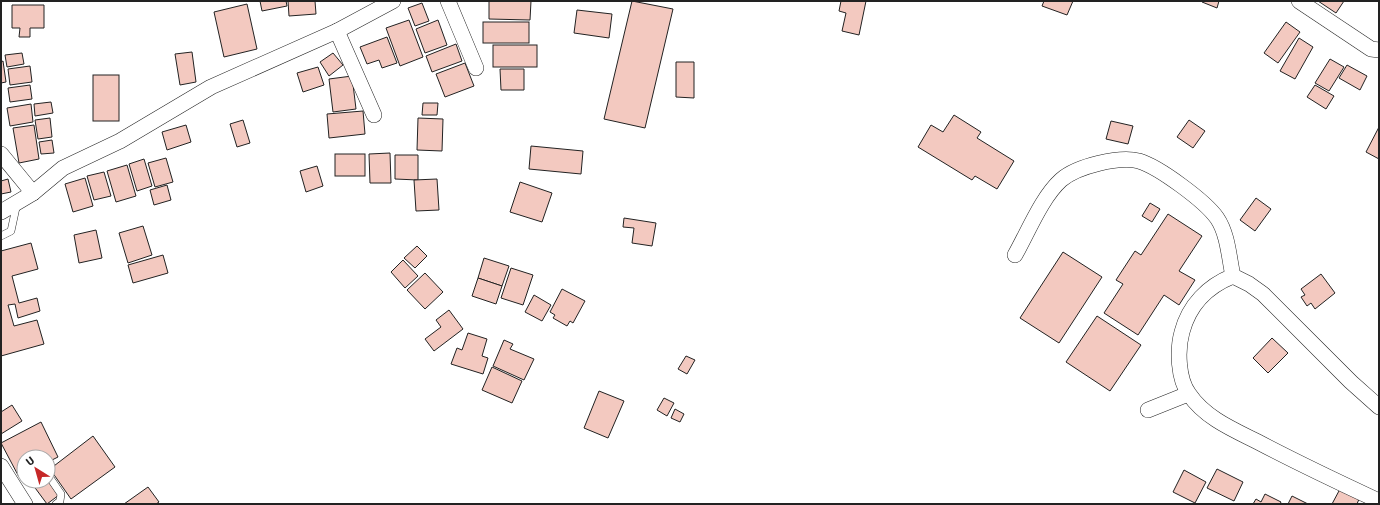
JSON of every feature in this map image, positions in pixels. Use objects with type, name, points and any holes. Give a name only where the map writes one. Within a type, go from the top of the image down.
[{"type":"street","points":[[1,212],[33,193],[63,168],[120,141],[211,87],[337,31],[393,1]]},
{"type":"street","points":[[448,1],[476,68]]},
{"type":"street","points":[[1299,1],[1371,49],[1379,50]]},
{"type":"street","points":[[337,31],[374,115]]},
{"type":"street","points":[[1,154],[33,193]]},
{"type":"street","points":[[1015,255],[1050,192],[1062,179],[1079,170],[1105,162],[1128,160],[1149,165],[1190,193],[1210,210],[1223,228],[1233,276]]},
{"type":"street","points":[[1379,407],[1351,382],[1263,294],[1249,284],[1233,276],[1218,282],[1205,292],[1185,322],[1180,339],[1182,375],[1188,394],[1200,407],[1216,420],[1296,463],[1379,501]]},
{"type":"street","points":[[1148,410],[1188,394]]},
{"type":"street","points":[[1,466],[24,504]]},
{"type":"lane","points":[[1,236],[11,231],[18,202]]},
{"type":"lane","points":[[56,487],[61,494],[60,501],[56,504]]},
{"type":"building","points":[[260,1],[286,1],[287,6],[262,11]]},
{"type":"building","points":[[288,1],[315,1],[316,14],[289,16]]},
{"type":"building","points":[[489,1],[531,1],[530,20],[489,19]]},
{"type":"building","points":[[632,1],[673,9],[645,128],[604,119]]},
{"type":"building","points":[[841,1],[866,1],[859,35],[842,31],[846,13],[839,11]]},
{"type":"building","points":[[1044,1],[1073,1],[1067,15],[1042,6]]},
{"type":"building","points":[[1202,1],[1219,1],[1217,8]]},
{"type":"building","points":[[1318,1],[1344,1],[1336,13]]},
{"type":"building","points":[[422,3],[429,21],[415,26],[408,8]]},
{"type":"building","points":[[247,4],[257,49],[224,57],[214,12]]},
{"type":"building","points":[[12,5],[44,5],[44,28],[30,28],[30,37],[19,37],[20,28],[12,28]]},
{"type":"building","points":[[577,10],[612,14],[609,38],[574,33]]},
{"type":"building","points":[[409,20],[423,57],[400,66],[386,28]]},
{"type":"building","points":[[438,20],[447,45],[425,53],[416,29]]},
{"type":"building","points":[[483,22],[529,22],[529,43],[483,43]]},
{"type":"building","points":[[1286,22],[1300,32],[1278,63],[1264,53]]},
{"type":"building","points":[[387,37],[397,63],[382,68],[379,60],[367,64],[360,47]]},
{"type":"building","points":[[1299,38],[1313,47],[1295,79],[1280,71]]},
{"type":"building","points":[[456,44],[462,61],[432,72],[426,56]]},
{"type":"building","points":[[493,45],[537,45],[537,67],[493,67]]},
{"type":"building","points":[[192,52],[196,82],[180,85],[175,54]]},
{"type":"building","points":[[22,53],[24,64],[7,67],[5,55]]},
{"type":"building","points":[[333,53],[343,65],[329,76],[320,62]]},
{"type":"building","points":[[1330,59],[1344,67],[1329,91],[1315,83]]},
{"type":"building","points":[[3,61],[6,82],[1,83],[1,62]]},
{"type":"building","points":[[676,62],[694,62],[694,98],[676,97]]},
{"type":"building","points":[[465,63],[474,86],[445,97],[436,74]]},
{"type":"building","points":[[1347,65],[1367,76],[1360,90],[1339,78]]},
{"type":"building","points":[[30,66],[32,82],[10,85],[8,69]]},
{"type":"building","points":[[318,67],[324,85],[303,92],[297,73]]},
{"type":"building","points":[[500,69],[524,69],[524,90],[501,90]]},
{"type":"building","points":[[93,75],[119,75],[119,121],[93,121]]},
{"type":"building","points":[[352,76],[356,109],[333,112],[329,79]]},
{"type":"building","points":[[30,85],[32,99],[10,102],[8,88]]},
{"type":"building","points":[[1315,85],[1334,96],[1326,109],[1307,97]]},
{"type":"building","points":[[51,102],[53,113],[35,116],[34,104]]},
{"type":"building","points":[[423,103],[438,103],[437,115],[422,115]]},
{"type":"building","points":[[31,104],[33,122],[10,126],[7,108]]},
{"type":"building","points":[[363,111],[365,134],[329,138],[327,114]]},
{"type":"building","points":[[954,115],[981,132],[977,138],[1014,161],[997,189],[975,176],[972,180],[918,147],[931,125],[943,132]]},
{"type":"building","points":[[50,118],[52,137],[38,139],[35,120]]},
{"type":"building","points":[[418,118],[443,119],[442,151],[417,150]]},
{"type":"building","points":[[243,120],[250,143],[237,147],[230,124]]},
{"type":"building","points":[[1189,120],[1205,131],[1193,148],[1177,137]]},
{"type":"building","points":[[1111,121],[1133,126],[1128,144],[1106,139]]},
{"type":"building","points":[[34,125],[39,159],[19,163],[13,128]]},
{"type":"building","points":[[186,125],[191,142],[167,150],[162,132]]},
{"type":"building","points":[[1379,127],[1379,159],[1366,152]]},
{"type":"building","points":[[52,140],[54,153],[41,154],[39,142]]},
{"type":"building","points":[[531,146],[583,151],[581,174],[529,169]]},
{"type":"building","points":[[390,153],[391,183],[370,183],[369,154]]},
{"type":"building","points":[[335,154],[365,154],[365,176],[335,176]]},
{"type":"building","points":[[395,155],[418,155],[418,180],[395,179]]},
{"type":"building","points":[[166,158],[173,182],[155,187],[148,163]]},
{"type":"building","points":[[144,159],[152,186],[137,191],[129,164]]},
{"type":"building","points":[[127,165],[136,196],[116,202],[107,171]]},
{"type":"building","points":[[317,166],[323,186],[306,192],[300,171]]},
{"type":"building","points":[[104,172],[111,196],[94,200],[87,176]]},
{"type":"building","points":[[85,178],[93,206],[73,212],[65,184]]},
{"type":"building","points":[[8,179],[11,192],[1,194],[1,181]]},
{"type":"building","points":[[437,179],[439,210],[416,211],[414,180]]},
{"type":"building","points":[[520,182],[552,193],[542,222],[510,212]]},
{"type":"building","points":[[167,185],[171,200],[154,205],[150,190]]},
{"type":"building","points":[[1256,198],[1271,209],[1255,231],[1240,220]]},
{"type":"building","points":[[1150,203],[1160,209],[1152,222],[1142,216]]},
{"type":"building","points":[[1168,214],[1202,236],[1179,271],[1195,280],[1179,305],[1164,295],[1138,335],[1104,313],[1123,284],[1116,280],[1135,251],[1141,255]]},
{"type":"building","points":[[624,218],[656,223],[652,246],[632,243],[634,228],[623,227]]},
{"type":"building","points":[[143,226],[152,255],[128,263],[119,233]]},
{"type":"building","points":[[96,230],[102,258],[79,263],[74,235]]},
{"type":"building","points":[[31,243],[38,269],[12,276],[19,303],[37,298],[40,311],[18,318],[15,304],[8,305],[14,326],[37,320],[44,344],[1,356],[1,251]]},
{"type":"building","points":[[417,246],[427,256],[415,268],[404,258]]},
{"type":"building","points":[[1063,252],[1102,277],[1059,343],[1020,318]]},
{"type":"building","points":[[163,255],[168,273],[133,283],[128,265]]},
{"type":"building","points":[[484,258],[509,266],[502,286],[478,278]]},
{"type":"building","points":[[403,260],[418,276],[405,288],[391,272]]},
{"type":"building","points":[[511,268],[533,275],[523,305],[501,298]]},
{"type":"building","points":[[425,273],[443,292],[425,309],[407,290]]},
{"type":"building","points":[[1321,274],[1335,293],[1315,309],[1311,303],[1307,306],[1301,297],[1305,295],[1301,289]]},
{"type":"building","points":[[478,278],[502,286],[496,304],[472,296]]},
{"type":"building","points":[[562,289],[585,301],[573,323],[570,321],[567,326],[553,318],[555,315],[550,312]]},
{"type":"building","points":[[534,295],[551,305],[542,321],[525,312]]},
{"type":"building","points":[[449,310],[463,329],[434,351],[425,339],[441,327],[436,320]]},
{"type":"building","points":[[1097,316],[1141,345],[1110,391],[1066,362]]},
{"type":"building","points":[[468,333],[487,339],[482,356],[488,358],[483,374],[451,364],[457,348],[462,350]]},
{"type":"building","points":[[1272,338],[1288,353],[1268,373],[1253,358]]},
{"type":"building","points":[[504,340],[513,344],[510,349],[534,359],[524,380],[493,366]]},
{"type":"building","points":[[686,356],[695,360],[687,374],[678,369]]},
{"type":"building","points":[[492,367],[522,381],[512,403],[482,390]]},
{"type":"building","points":[[599,391],[624,401],[608,438],[584,428]]},
{"type":"building","points":[[664,398],[674,403],[667,416],[657,410]]},
{"type":"building","points":[[12,405],[22,421],[1,434],[1,412]]},
{"type":"building","points":[[675,409],[684,414],[680,422],[671,418]]},
{"type":"building","points":[[41,422],[54,449],[16,449],[16,471],[1,443]]},
{"type":"building","points":[[93,436],[115,467],[71,499],[56,478],[56,464]]},
{"type":"building","points":[[1217,469],[1243,482],[1234,501],[1207,488]]},
{"type":"building","points":[[1184,470],[1206,482],[1195,503],[1173,492]]},
{"type":"building","points":[[148,487],[159,502],[156,504],[124,504]]},
{"type":"building","points":[[36,489],[54,489],[59,495],[47,504]]},
{"type":"building","points":[[1340,489],[1359,499],[1357,504],[1332,504]]},
{"type":"building","points":[[1265,494],[1281,502],[1280,504],[1253,504],[1256,499],[1261,502]]},
{"type":"building","points":[[1292,496],[1308,504],[1288,504]]}]
